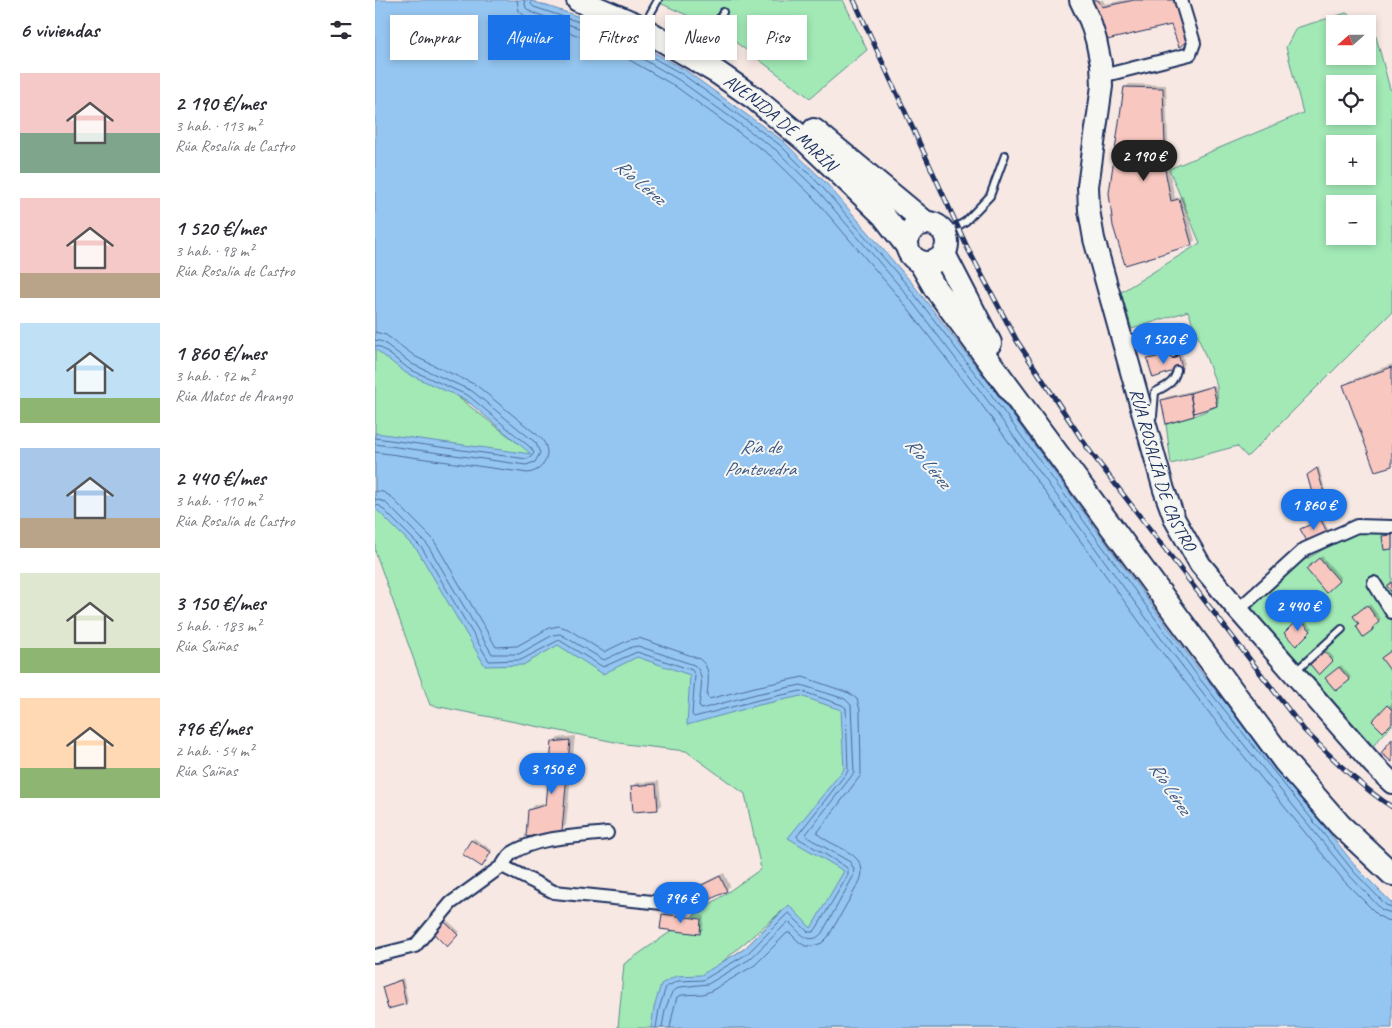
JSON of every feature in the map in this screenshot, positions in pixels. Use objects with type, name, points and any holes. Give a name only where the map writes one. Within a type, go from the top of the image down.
[{"type":"highway","name":"AVENIDA DE MARÍN","points":[[578,0],[635,24],[710,68],[754,98],[807,142],[883,215],[1285,762],[1340,825],[1392,874]]},
{"type":"highway","name":"AVENIDA DE MARÍN","points":[[610,0],[653,9],[665,19]]},
{"type":"highway","name":"AVENIDA DE MARÍN","points":[[720,60],[820,135],[925,222]]},
{"type":"highway","points":[[945,244],[933,262],[913,254],[909,233],[913,228],[925,222],[937,225],[986,336],[1015,380],[1317,778],[1347,812],[1392,854]]},
{"type":"main road","name":"RÚA ROSALÍA DE CASTRO","points":[[1080,0],[1096,40],[1102,76],[1088,186],[1089,210],[1094,239],[1175,520],[1200,564],[1237,610],[1392,783]]},
{"type":"street","points":[[1102,76],[1190,54],[1194,43],[1181,0]]},
{"type":"street","points":[[1237,610],[1305,549],[1357,526],[1392,526]]},
{"type":"street","points":[[1374,582],[1392,612]]},
{"type":"street","points":[[375,956],[415,946],[451,903],[502,866],[510,854],[550,840],[607,833]]},
{"type":"street","points":[[502,866],[554,892],[672,904]]},
{"type":"lane","points":[[945,244],[990,196],[1005,155]]},
{"type":"lane","points":[[1121,335],[1131,338],[1153,337],[1164,341],[1170,345],[1173,354]]},
{"type":"lane","points":[[1146,424],[1153,416],[1155,392],[1169,386],[1175,379],[1177,370]]},
{"type":"lane","points":[[1293,673],[1342,629]]},
{"type":"green space","points":[[653,0],[843,0],[867,50],[810,98],[759,60],[807,60],[807,15],[747,15],[747,51],[737,43],[737,15],[687,15]]},
{"type":"green space","points":[[1326,19],[1326,65],[1376,65],[1376,36],[1390,89],[1392,90],[1392,312],[1247,457],[1237,446],[1171,464],[1166,424],[1194,416],[1217,406],[1217,386],[1188,311],[1132,329],[1121,292],[1200,243],[1169,169],[1303,113],[1286,47],[1296,28]]},
{"type":"green space","points":[[375,166],[1236,1028],[618,1028],[624,964],[761,869],[745,794],[686,751],[625,744],[430,705],[375,551]],"holes":[[[459,398],[499,425],[519,444]],[[782,911],[744,949],[721,963]]]},
{"type":"green space","points":[[1356,531],[1392,531],[1392,725],[1373,746],[1249,605],[1292,567]]},
{"type":"water","name":"Ría de Pontevedra","points":[[375,0],[529,0],[580,17],[580,60],[655,60],[655,53],[685,70],[783,141],[827,184],[912,283],[991,386],[1200,671],[1358,869],[1392,903],[1392,1028],[651,1028],[654,1008],[661,984],[676,976],[701,975],[744,949],[789,905],[811,928],[844,871],[788,838],[844,769],[841,710],[801,696],[759,705],[687,725],[690,675],[637,657],[603,674],[558,645],[523,665],[485,666],[418,551],[375,508],[375,433],[531,454],[466,400],[406,373],[375,349]]},
{"type":"building","points":[[1091,0],[1098,0],[1102,7],[1134,0],[1177,0],[1190,40],[1179,47],[1171,25],[1107,40]]},
{"type":"building","points":[[1124,87],[1163,88],[1165,146],[1161,148],[1171,201],[1179,199],[1192,245],[1125,265],[1113,226],[1109,193]]},
{"type":"building","points":[[1178,353],[1182,368],[1153,378],[1147,359]]},
{"type":"building","points":[[1392,367],[1392,466],[1375,471],[1343,385]]},
{"type":"building","points":[[1213,386],[1217,406],[1194,413],[1190,393]]},
{"type":"building","points":[[1190,393],[1194,416],[1166,424],[1161,400]]},
{"type":"building","points":[[1317,468],[1326,500],[1315,503],[1307,475]]},
{"type":"building","points":[[1306,492],[1312,511],[1294,517],[1288,497]]},
{"type":"building","points":[[1321,520],[1328,534],[1308,543],[1300,529]]},
{"type":"building","points":[[1392,535],[1392,549],[1384,550],[1382,536]]},
{"type":"building","points":[[1319,558],[1339,581],[1326,593],[1306,569]]},
{"type":"building","points":[[1392,582],[1392,593],[1387,586]]},
{"type":"building","points":[[1367,605],[1379,622],[1372,628],[1374,629],[1363,637],[1356,626],[1359,624],[1353,616]]},
{"type":"building","points":[[1299,618],[1311,631],[1296,646],[1284,633]]},
{"type":"building","points":[[1323,650],[1333,661],[1319,675],[1309,663]]},
{"type":"building","points":[[1392,650],[1392,673],[1381,658]]},
{"type":"building","points":[[1339,667],[1350,680],[1336,691],[1325,678]]},
{"type":"building","points":[[1387,705],[1392,710],[1392,723],[1383,732],[1372,721]]},
{"type":"building","points":[[1392,739],[1392,762],[1381,753]]},
{"type":"building","points":[[570,740],[562,831],[526,837],[528,810],[546,805],[552,742]]},
{"type":"building","points":[[656,784],[658,810],[633,812],[631,786]]},
{"type":"building","points":[[471,840],[491,852],[482,867],[462,854]]},
{"type":"building","points":[[720,876],[727,891],[691,909],[684,894]]},
{"type":"building","points":[[662,914],[701,919],[700,934],[660,929]]},
{"type":"building","points":[[445,922],[458,935],[447,947],[434,934]]},
{"type":"building","points":[[401,980],[406,1004],[388,1009],[382,987]]},
{"type":"railway","points":[[854,0],[968,249],[1017,341],[1089,450],[1304,730],[1357,781],[1392,807]]},
{"type":"water label","name":"Río Lérez","points":[[640,182]]},
{"type":"water label","name":"Río Lérez","points":[[928,463]]},
{"type":"water label","name":"Río Lérez","points":[[1170,788]]}]
